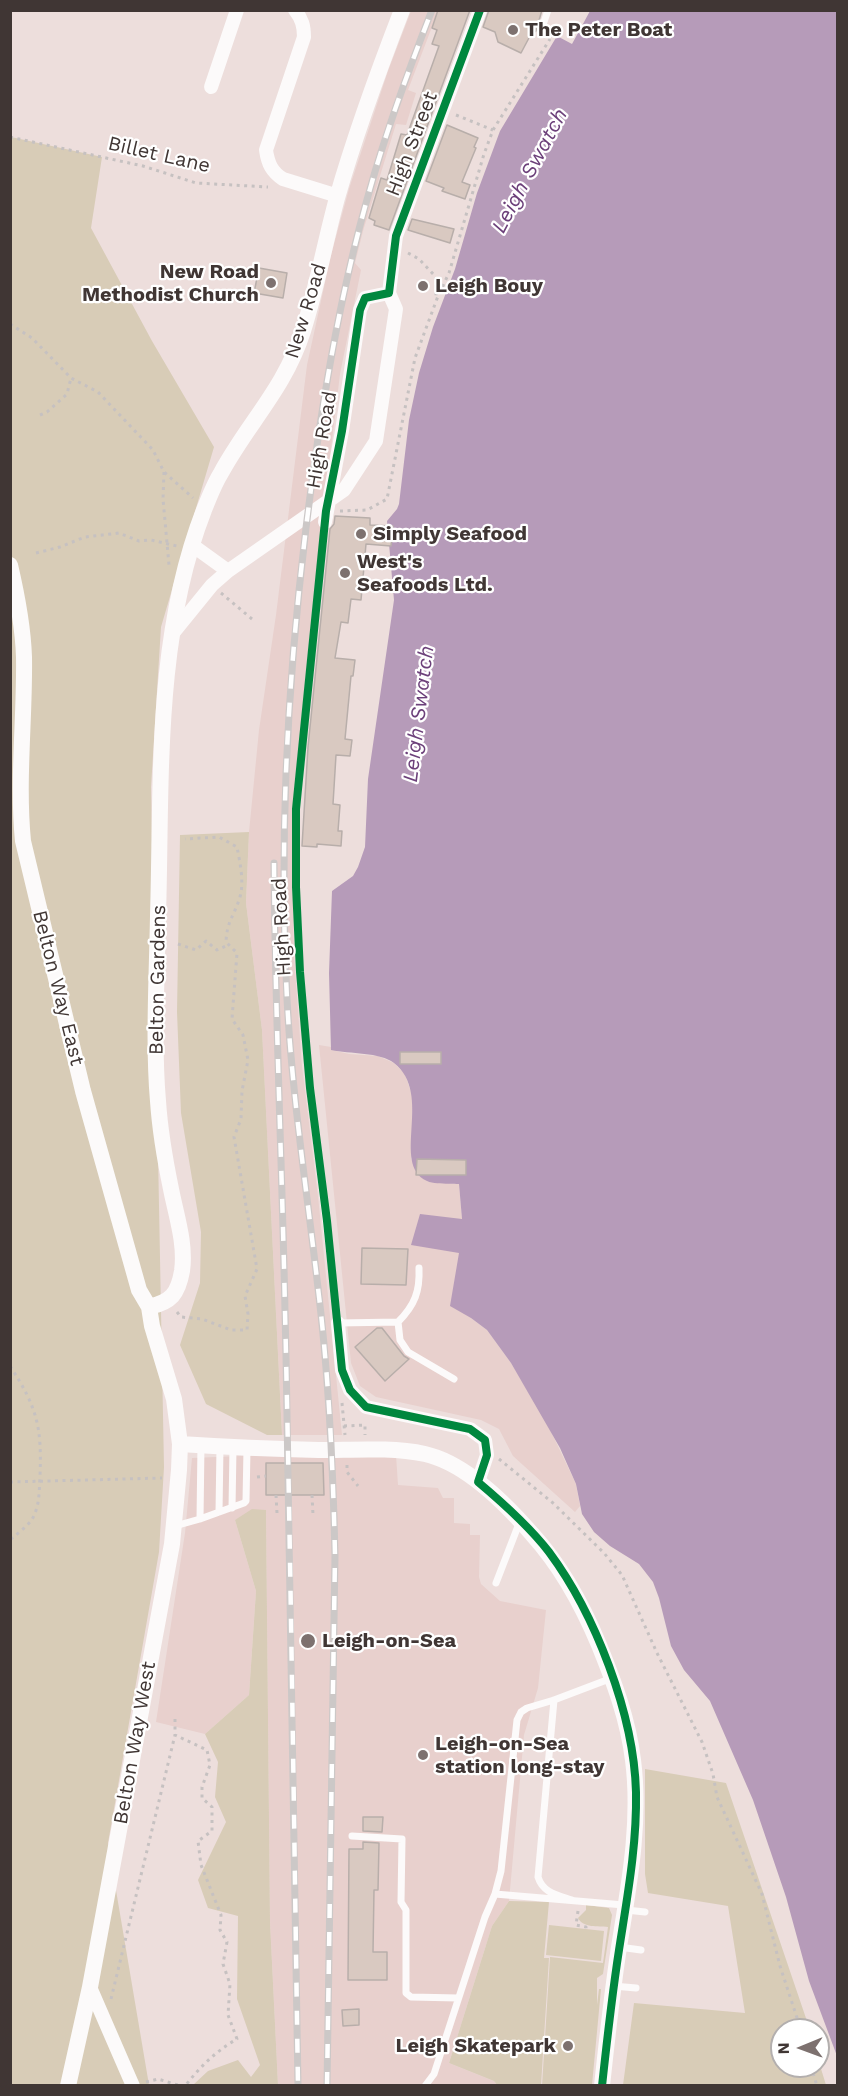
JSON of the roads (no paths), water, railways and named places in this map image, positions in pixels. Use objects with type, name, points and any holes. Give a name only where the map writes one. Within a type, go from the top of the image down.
[{"type":"street","points":[[211,87],[237,10]]},
{"type":"street","points":[[295,10],[301,18],[304,37],[266,150],[267,160],[275,174],[283,179],[338,196]]},
{"type":"street","name":"New Road","points":[[172,633],[191,547],[221,472],[283,378],[303,332],[338,196],[402,10]]},
{"type":"street","name":"High Street","points":[[231,569],[344,490],[376,441],[396,309],[389,293],[396,236],[480,10]]},
{"type":"street","name":"High Road","points":[[325,517],[342,431],[360,310],[365,298],[389,293]]},
{"type":"street","points":[[172,633],[212,585],[231,569],[191,547]]},
{"type":"street","name":"Belton Way East","points":[[10,566],[17,595],[24,656],[20,810],[23,841],[83,1091],[139,1290],[149,1307],[152,1326],[174,1399]]},
{"type":"street","name":"Belton Gardens","points":[[149,1307],[165,1304],[171,1299],[178,1285],[183,1260],[165,1160],[157,1081],[162,756],[165,695],[172,633]]},
{"type":"street","name":"High Road","points":[[338,1323],[342,1370],[350,1390],[366,1407],[470,1429],[485,1440],[487,1455],[478,1482]]},
{"type":"street","name":"Belton Way West","points":[[68,2085],[90,1987],[175,1526],[180,1444],[174,1399]]},
{"type":"street","points":[[180,1444],[239,1448],[391,1450],[428,1455],[452,1465],[478,1482],[521,1520],[548,1551],[585,1611],[613,1678],[627,1726],[636,1792],[634,1848],[602,2085]]},
{"type":"street","points":[[90,1987],[134,2085]]},
{"type":"lane","points":[[541,32],[548,10]]},
{"type":"lane","name":"High Road","points":[[325,517],[296,809],[296,887],[300,972],[310,1088],[338,1323]]},
{"type":"lane","points":[[338,1323],[398,1322],[407,1313],[420,1287],[419,1268]]},
{"type":"lane","points":[[398,1322],[400,1340],[408,1352],[454,1379]]},
{"type":"lane","points":[[200,1519],[201,1445]]},
{"type":"lane","points":[[175,1526],[232,1508],[246,1501],[239,1448]]},
{"type":"lane","points":[[232,1508],[239,1448]]},
{"type":"lane","points":[[219,1512],[239,1448]]},
{"type":"lane","points":[[496,1583],[521,1520]]},
{"type":"lane","points":[[425,2085],[434,2074],[501,1871],[517,1720],[521,1712],[527,1708],[554,1701],[613,1678]]},
{"type":"lane","points":[[554,1701],[538,1877],[541,1885],[547,1891],[575,1900]]},
{"type":"lane","points":[[352,1836],[402,1839],[401,1902],[406,1910],[406,1993],[411,1997],[458,1998]]},
{"type":"lane","points":[[495,1894],[575,1900],[645,1912]]},
{"type":"lane","points":[[619,1947],[641,1950]]},
{"type":"lane","points":[[614,1986],[636,1988]]},
{"type":"water","name":"Leigh Swatch","points":[[590,11],[837,11],[837,2056],[830,2037],[830,2018],[823,2018],[809,1981],[786,1897],[753,1800],[710,1701],[684,1670],[671,1646],[653,1582],[639,1564],[610,1546],[594,1532],[582,1514],[576,1484],[560,1448],[511,1363],[487,1330],[450,1306],[459,1253],[411,1245],[420,1214],[462,1219],[459,1184],[427,1181],[417,1172],[412,1160],[411,1092],[405,1076],[388,1059],[331,1050],[329,973],[332,891],[353,876],[365,847],[368,779],[394,600],[387,521],[399,504],[409,420],[419,373],[433,327],[455,269],[477,193],[500,131],[557,36],[572,44]]},
{"type":"railway","points":[[327,2086],[334,1522],[325,1355],[289,1035],[284,881],[286,764],[299,587],[317,443],[339,315],[377,166],[432,10]]},
{"type":"railway","points":[[274,863],[284,1255],[298,2086]]},
{"type":"place","name":"The Peter Boat","points":[[513,30]]},
{"type":"place","name":"New Road Methodist Church","points":[[271,283]]},
{"type":"place","name":"Leigh Bouy","points":[[423,286]]},
{"type":"place","name":"Simply Seafood","points":[[361,534]]},
{"type":"place","name":"West's Seafoods Ltd.","points":[[345,573]]},
{"type":"place","name":"Leigh-on-Sea","points":[[308,1641]]},
{"type":"place","name":"Leigh-on-Sea station long-stay","points":[[423,1755]]},
{"type":"place","name":"Leigh Skatepark","points":[[568,2046]]}]
